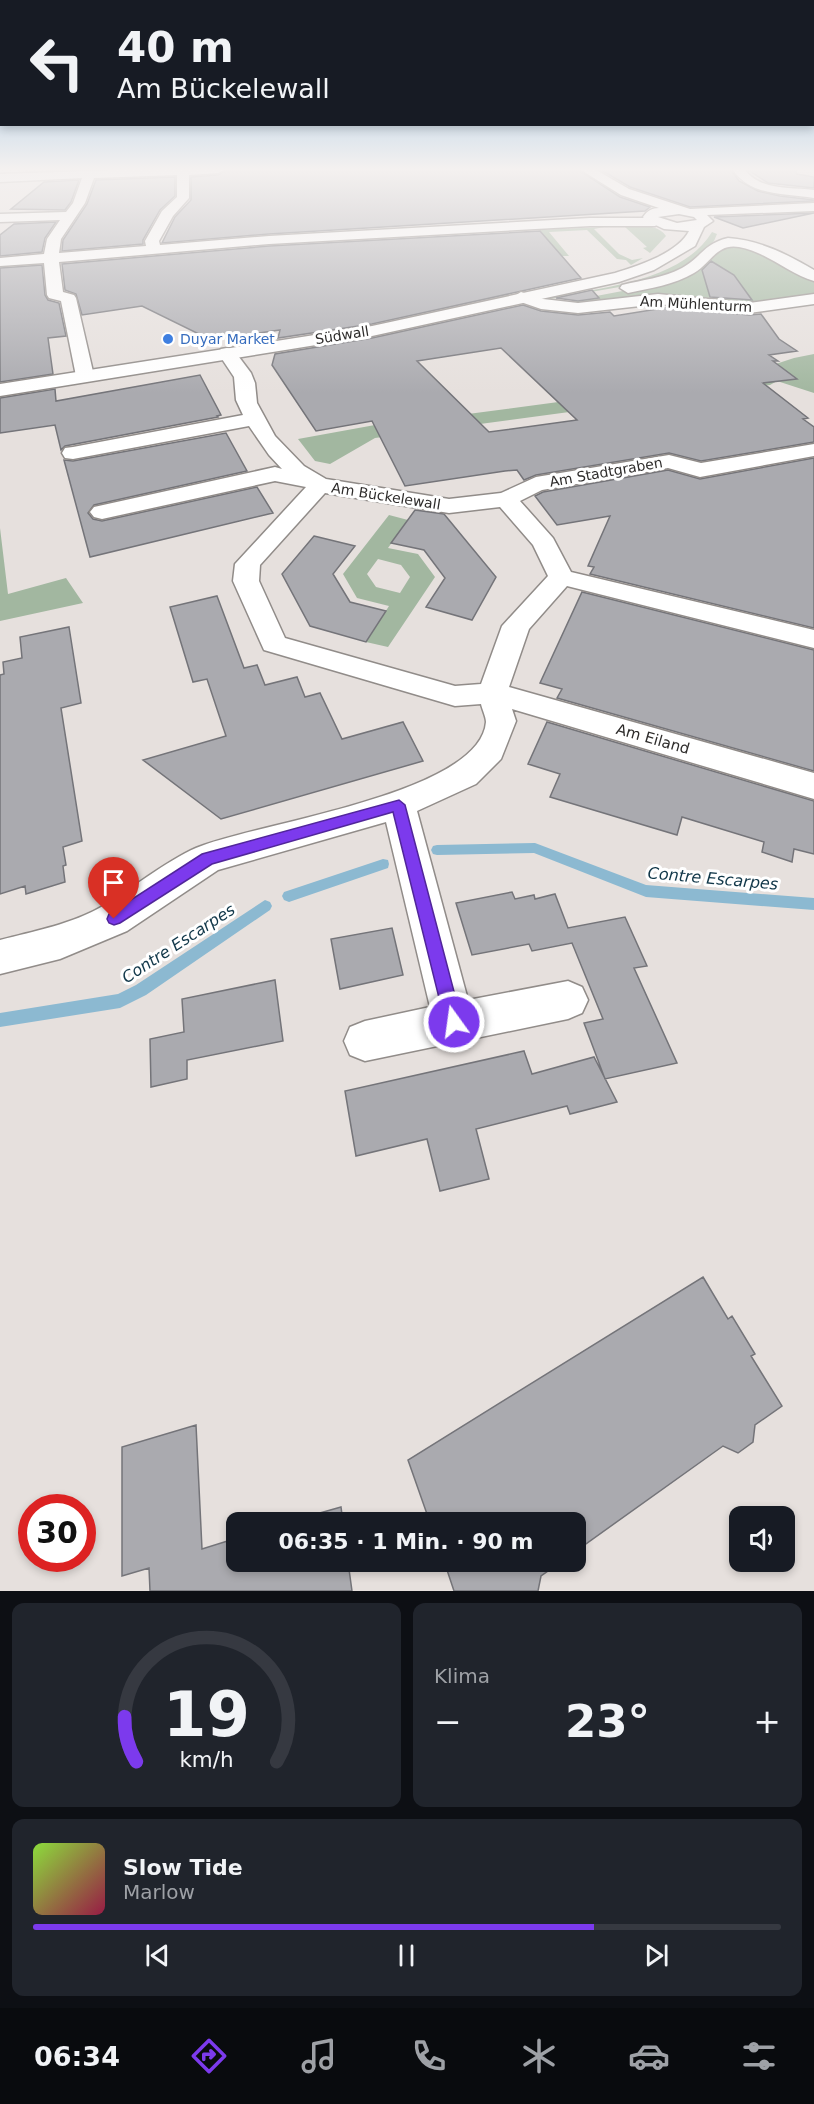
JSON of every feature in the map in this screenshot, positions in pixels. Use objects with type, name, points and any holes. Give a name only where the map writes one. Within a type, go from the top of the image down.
[{"type":"street","points":[[53,244],[51,257],[55,296],[68,298],[85,376]]},
{"type":"street","points":[[0,262],[207,244]]},
{"type":"street","points":[[676,250],[677,244]]},
{"type":"street","name":"Südwall","points":[[0,390],[382,329],[640,271],[686,244]]},
{"type":"street","name":"Am Mühlenturm","points":[[541,304],[671,278],[692,268],[719,244]]},
{"type":"street","name":"Am Mühlenturm","points":[[747,244],[795,265],[814,276]]},
{"type":"street","name":"Am Mühlenturm","points":[[521,297],[541,304],[578,308],[658,300],[749,308],[814,299]]},
{"type":"street","name":"Am Bückelewall","points":[[227,353],[246,381],[245,400],[286,464],[316,484]]},
{"type":"street","points":[[73,453],[256,419]]},
{"type":"street","name":"Am Stadtgraben","points":[[506,500],[536,484],[669,461],[700,470],[814,450]]},
{"type":"street","name":"Am Bückelewall","points":[[102,512],[275,474],[316,484],[449,506],[506,500]]},
{"type":"street","name":"Am Bückelewall","points":[[316,484],[248,564],[246,581],[274,644],[455,696],[492,693]]},
{"type":"street","points":[[506,500],[544,543],[561,577],[814,639]]},
{"type":"street","points":[[0,957],[60,942],[114,919],[207,859],[399,805],[465,775],[489,751],[501,721],[492,693],[516,626],[561,577]]},
{"type":"street","name":"Am Eiland","points":[[492,693],[814,786]]},
{"type":"street","points":[[399,805],[454,1022]]},
{"type":"street","points":[[365,1041],[568,1000]]},
{"type":"green space","points":[[552,244],[559,244],[569,256],[562,256]]},
{"type":"green space","points":[[602,244],[609,244],[619,254],[632,260],[643,258],[631,265],[626,260],[617,259]]},
{"type":"green space","points":[[644,244],[658,244],[650,253],[643,248],[647,247]]},
{"type":"green space","points":[[702,244],[711,244],[695,261],[678,273],[631,285],[546,298],[637,280],[681,262]]},
{"type":"green space","points":[[730,245],[755,250],[814,281],[814,295],[758,305],[694,301],[586,304],[565,302],[659,284],[720,248]]},
{"type":"green space","points":[[814,354],[814,393],[777,381],[770,385],[375,438],[330,464],[315,461],[298,439],[463,409],[468,414],[730,379],[794,358]]},
{"type":"green space","points":[[389,515],[408,520],[388,548],[418,554],[435,577],[388,647],[366,642],[389,606],[357,598],[343,574]],"holes":[[[378,559],[401,565],[410,577],[400,593],[376,587],[367,574]]]},
{"type":"green space","points":[[0,528],[8,594],[66,578],[83,603],[0,621]]},
{"type":"building","points":[[0,244],[44,244],[42,252],[0,256]]},
{"type":"building","points":[[63,244],[140,244],[62,251]]},
{"type":"building","points":[[552,244],[581,278],[372,324],[278,338],[280,330],[211,340],[142,306],[82,315],[76,294],[65,290],[62,264],[269,246]]},
{"type":"building","points":[[711,261],[734,275],[752,300],[710,297],[702,270]]},
{"type":"building","points":[[42,265],[45,295],[48,300],[59,303],[66,336],[48,338],[53,374],[0,382],[0,268]]},
{"type":"building","points":[[592,290],[599,298],[578,301],[556,298]]},
{"type":"building","points":[[523,305],[541,311],[578,315],[610,312],[614,316],[670,307],[749,315],[761,314],[779,339],[797,351],[769,355],[778,361],[773,361],[797,379],[763,383],[808,418],[803,419],[814,427],[814,442],[701,461],[669,453],[536,475],[524,480],[517,470],[405,486],[372,421],[316,431],[272,365],[275,354],[372,338]],"holes":[[[501,348],[577,420],[489,432],[417,361]]]},
{"type":"building","points":[[200,375],[221,415],[218,417],[65,446],[61,450],[55,425],[0,433],[0,398],[55,389],[56,401]]},
{"type":"building","points":[[226,433],[247,471],[94,505],[88,513],[93,519],[102,521],[257,487],[273,513],[90,557],[64,460],[73,461]]},
{"type":"building","points":[[814,458],[814,628],[590,574],[594,567],[588,566],[610,516],[557,525],[535,496],[543,492],[668,470],[700,479]]},
{"type":"building","points":[[415,510],[444,514],[496,577],[472,620],[426,607],[445,578],[424,550],[391,543]]},
{"type":"building","points":[[314,536],[355,546],[333,574],[350,602],[386,611],[366,642],[310,626],[282,574]]},
{"type":"building","points":[[582,592],[814,650],[814,771],[557,698],[562,689],[540,683]]},
{"type":"building","points":[[217,596],[244,668],[257,665],[265,685],[297,677],[305,697],[320,693],[342,739],[403,722],[423,761],[221,819],[143,760],[226,736],[207,679],[193,682],[170,607]]},
{"type":"building","points":[[69,627],[81,703],[61,708],[82,841],[63,847],[66,865],[63,866],[65,882],[26,894],[25,886],[0,894],[0,675],[4,674],[3,662],[22,658],[20,637]]},
{"type":"building","points":[[547,722],[814,801],[814,854],[794,849],[792,862],[762,852],[764,842],[682,817],[677,835],[550,797],[560,774],[528,764]]},
{"type":"building","points":[[512,892],[515,899],[534,895],[535,899],[555,894],[568,928],[625,917],[647,966],[634,968],[677,1063],[605,1079],[584,1023],[603,1019],[572,943],[532,951],[529,944],[472,955],[456,903]]},
{"type":"building","points":[[392,928],[403,975],[340,989],[331,939]]},
{"type":"building","points":[[275,980],[283,1041],[187,1060],[187,1079],[151,1087],[150,1039],[184,1032],[182,999]]},
{"type":"building","points":[[524,1051],[532,1074],[594,1057],[617,1102],[570,1114],[567,1106],[476,1129],[489,1179],[440,1191],[427,1139],[356,1156],[345,1091]]},
{"type":"building","points":[[703,1277],[728,1319],[732,1316],[755,1354],[751,1356],[782,1406],[755,1425],[753,1442],[738,1453],[723,1446],[586,1544],[586,1512],[426,1512],[408,1460]]},
{"type":"building","points":[[196,1425],[202,1549],[226,1541],[226,1572],[349,1572],[352,1591],[150,1591],[149,1568],[122,1576],[122,1447]]},
{"type":"building","points":[[341,1507],[342,1512],[323,1512]]},
{"type":"building","points":[[448,1572],[547,1572],[541,1576],[538,1591],[454,1591]]},
{"type":"waterway","name":"Contre Escarpes","points":[[437,850],[535,848],[646,891],[814,904]]},
{"type":"waterway","name":"Contre Escarpes","points":[[289,896],[383,864]]},
{"type":"waterway","name":"Contre Escarpes","points":[[0,1020],[120,1001],[141,990],[265,906]]},
{"type":"place","name":"Duyar Market","points":[[168,339]]},
{"type":"route","points":[[114,919],[207,859],[399,805],[454,1022]]}]
